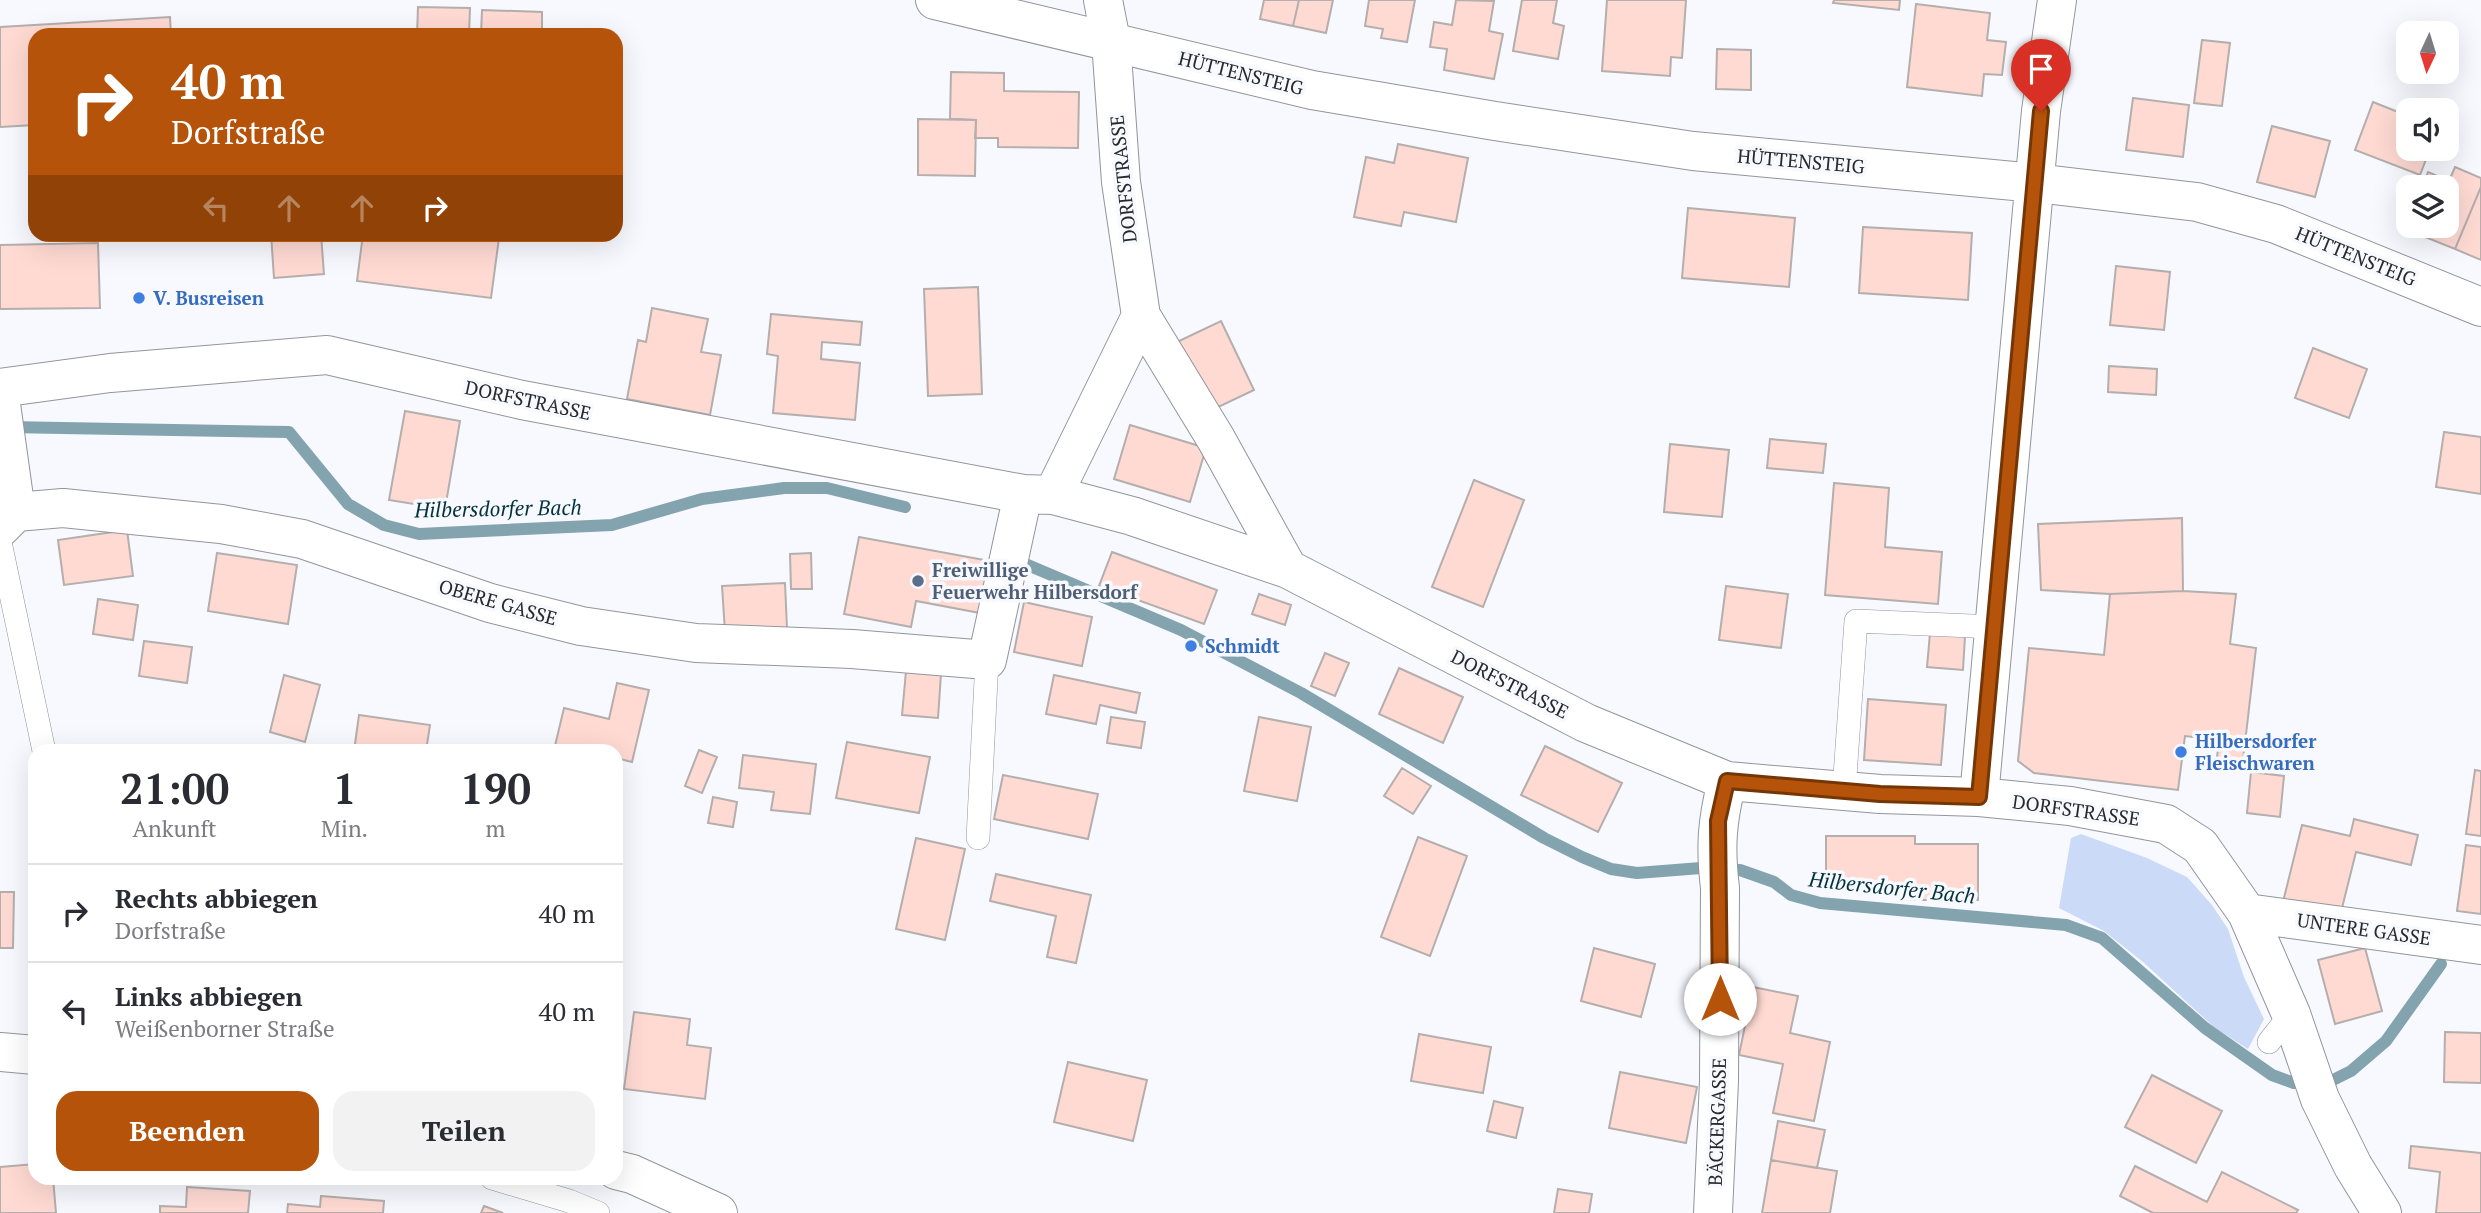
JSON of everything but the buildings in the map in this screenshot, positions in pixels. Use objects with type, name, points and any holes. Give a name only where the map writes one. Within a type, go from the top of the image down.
[{"type":"street","name":"HÜTTENSTEIG","points":[[935,0],[1312,90],[1495,121],[1693,151],[2036,183],[2197,202],[2276,224],[2481,307]]},
{"type":"street","points":[[1103,0],[1111,41]]},
{"type":"street","points":[[1979,797],[2041,111],[2057,0]]},
{"type":"street","name":"DORFSTRASSE","points":[[1111,41],[1121,182],[1141,316],[1216,439],[1288,569]]},
{"type":"street","points":[[987,660],[1038,495],[1141,316]]},
{"type":"street","name":"DORFSTRASSE","points":[[2,410],[110,373],[327,355],[522,400],[1038,495],[1132,516],[1288,569],[1586,723],[1727,781],[1880,794],[1979,797],[2070,806],[2166,824],[2200,846],[2247,913],[2288,1036],[2353,1166],[2382,1213]]},
{"type":"street","points":[[2,410],[5,527]]},
{"type":"street","name":"OBERE GASSE","points":[[5,527],[63,508],[220,524],[302,539],[490,603],[581,626],[696,643],[852,649],[987,660]]},
{"type":"street","name":"BÄCKERGASSE","points":[[1713,1213],[1719,1082],[1718,821],[1727,781]]},
{"type":"street","name":"UNTERE GASSE","points":[[2247,913],[2481,945]]},
{"type":"street","points":[[0,1052],[28,1054]]},
{"type":"street","points":[[623,1172],[718,1213]]},
{"type":"lane","points":[[5,527],[43,744]]},
{"type":"lane","points":[[1844,790],[1856,621],[1995,627]]},
{"type":"lane","points":[[978,838],[987,660]]},
{"type":"lane","points":[[515,1185],[598,1213]]},
{"type":"shaded area","points":[[2081,834],[2147,858],[2187,877],[2212,905],[2228,929],[2244,977],[2264,1019],[2248,1049],[2215,1028],[2143,962],[2104,931],[2059,908],[2071,838]]},
{"type":"waterway","name":"Hilbersdorfer Bach","points":[[7,427],[289,432],[348,504],[384,525],[419,534],[612,525],[702,499],[784,488],[827,488],[905,507]]},
{"type":"waterway","name":"Hilbersdorfer Bach","points":[[1023,563],[1181,630],[1301,693],[1544,838],[1611,869],[1637,873],[1701,868],[1740,870],[1774,882],[1791,895],[1820,903],[2066,925],[2102,938],[2205,1028],[2272,1075],[2294,1083],[2331,1081],[2351,1071],[2386,1041],[2441,964]]},
{"type":"place","name":"V. Busreisen","points":[[139,298]]},
{"type":"place","name":"Freiwillige Feuerwehr Hilbersdorf","points":[[918,581]]},
{"type":"place","name":"Schmidt","points":[[1191,646]]},
{"type":"place","name":"Hilbersdorfer Fleischwaren","points":[[2181,752]]},
{"type":"route","points":[[1720,999],[1718,821],[1727,781],[1880,794],[1979,797],[2041,111]]}]
